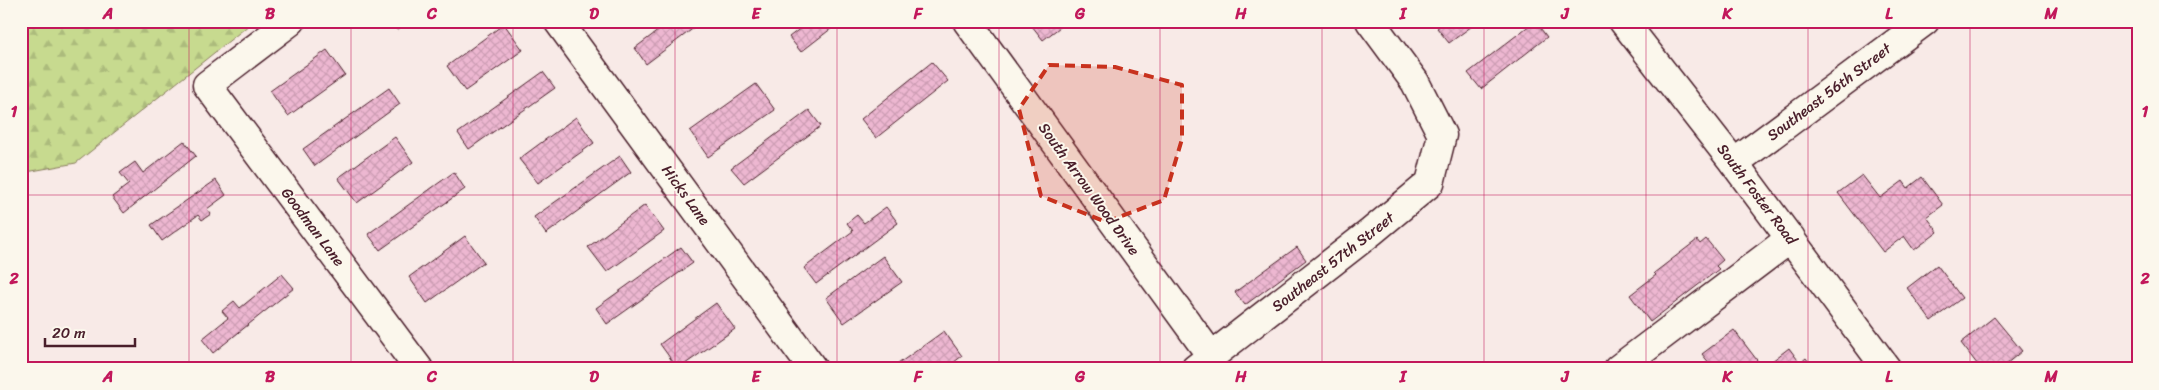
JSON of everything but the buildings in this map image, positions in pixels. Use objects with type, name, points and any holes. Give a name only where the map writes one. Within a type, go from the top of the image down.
[{"type":"street","name":"Goodman Lane","points":[[291,21],[207,85],[419,369]]},
{"type":"street","name":"Hicks Lane","points":[[558,21],[813,369]]},
{"type":"street","name":"South Arrow Wood Drive","points":[[967,21],[1203,363]]},
{"type":"street","name":"Southeast 57th Street","points":[[1203,363],[1371,232],[1430,183],[1442,135],[1415,82],[1370,21]]},
{"type":"street","name":"South Foster Road","points":[[1623,21],[1791,238],[1887,369]]},
{"type":"street","name":"Southeast 56th Street","points":[[1734,163],[1924,21]]},
{"type":"street","points":[[1618,369],[1791,238]]},
{"type":"highlighted area","points":[[1049,65],[1115,67],[1182,85],[1182,139],[1164,200],[1106,222],[1041,196],[1019,109]]},
{"type":"green space","points":[[21,21],[254,21],[76,163],[21,173]]}]
